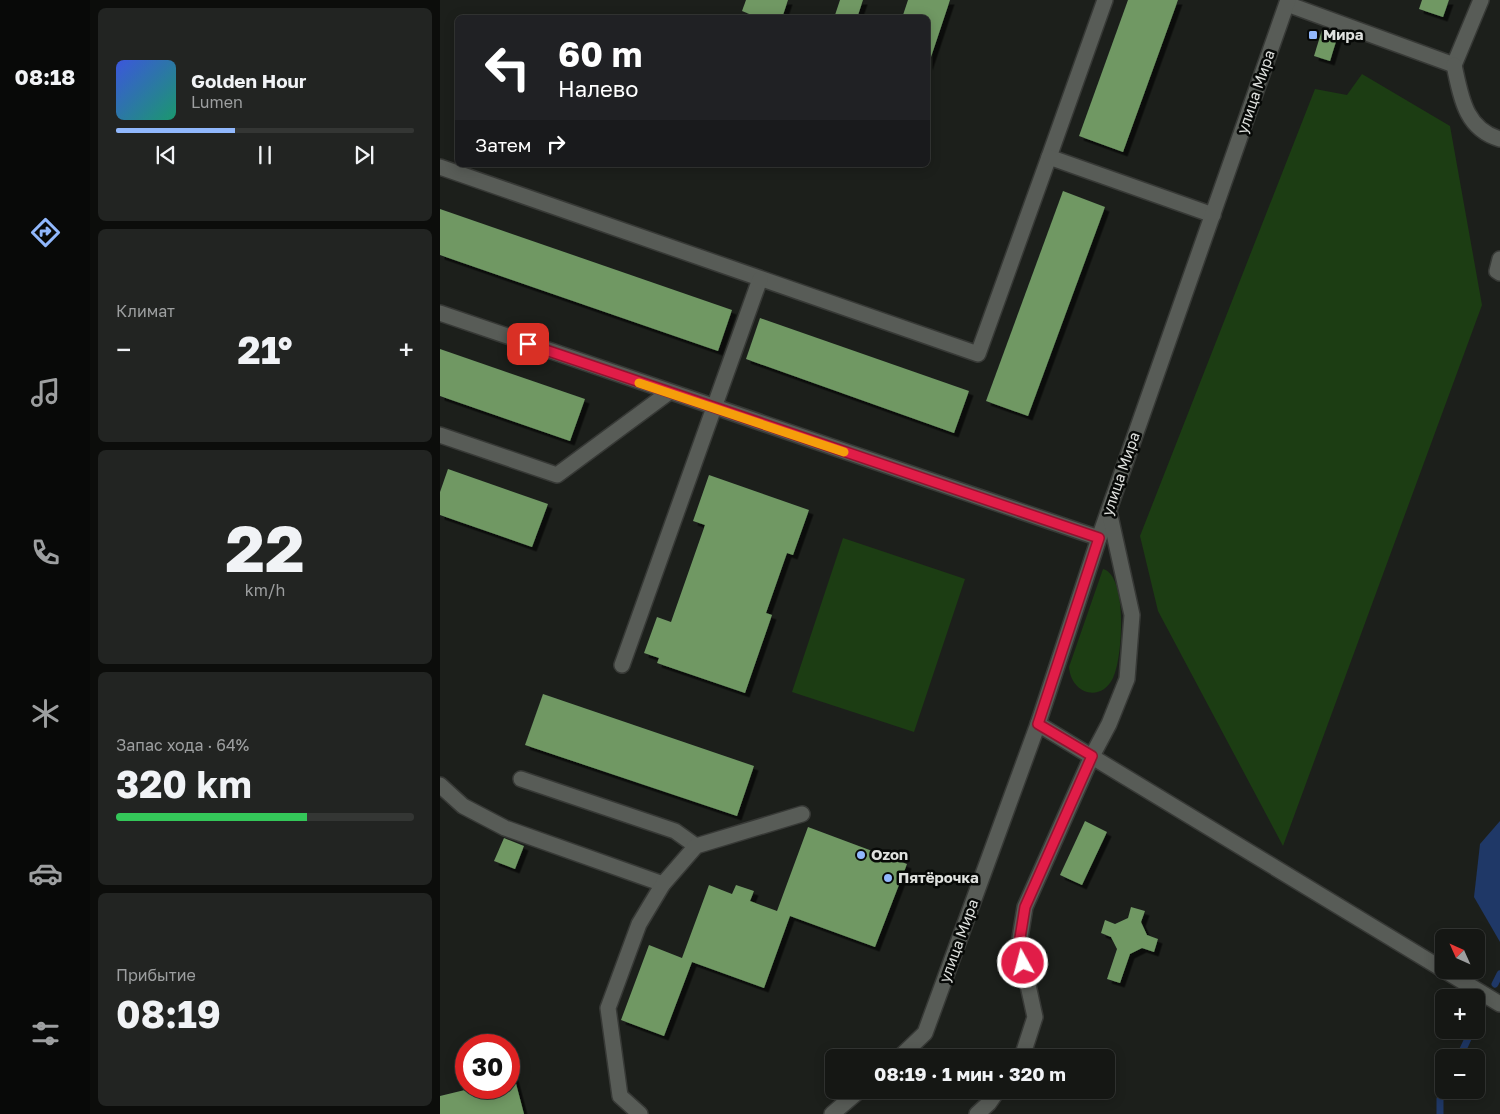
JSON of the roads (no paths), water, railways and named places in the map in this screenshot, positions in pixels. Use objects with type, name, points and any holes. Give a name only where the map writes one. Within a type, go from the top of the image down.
[{"type":"street","points":[[440,167],[978,354],[1105,0]]},
{"type":"street","points":[[1481,0],[1454,65],[1462,103],[1474,125],[1488,136],[1500,139]]},
{"type":"street","points":[[1288,2],[1454,65]]},
{"type":"street","name":"улица Мира","points":[[908,1049],[925,1033],[1038,724],[1108,510],[1288,2]]},
{"type":"street","points":[[1049,158],[1213,215]]},
{"type":"street","points":[[1500,260],[1497,271],[1500,274]]},
{"type":"street","points":[[622,665],[760,279]]},
{"type":"street","points":[[440,313],[668,393],[1099,538]]},
{"type":"street","points":[[440,435],[557,474],[668,393]]},
{"type":"street","points":[[1025,1049],[1035,1017],[1019,944],[1025,907],[1092,756],[1109,724],[1127,679],[1132,615],[1108,510]]},
{"type":"street","points":[[1038,724],[1500,1004]]},
{"type":"street","points":[[522,779],[675,831],[696,846]]},
{"type":"street","points":[[440,785],[464,806],[505,828],[663,884]]},
{"type":"street","points":[[640,1114],[620,1096],[608,1008],[639,924],[663,884],[696,846],[802,814]]},
{"type":"street","points":[[832,1114],[850,1099]]},
{"type":"street","points":[[977,1114],[992,1099]]},
{"type":"water","points":[[1500,821],[1500,942],[1474,897],[1480,844]]},
{"type":"waterway","points":[[1495,984],[1500,974]]},
{"type":"waterway","points":[[1463,1049],[1468,1039]]},
{"type":"waterway","points":[[1440,1099],[1440,1114]]},
{"type":"place","name":"Мира","points":[[1313,35]]},
{"type":"place","name":"Ozon","points":[[861,855]]},
{"type":"place","name":"Пятёрочка","points":[[888,878]]}]
